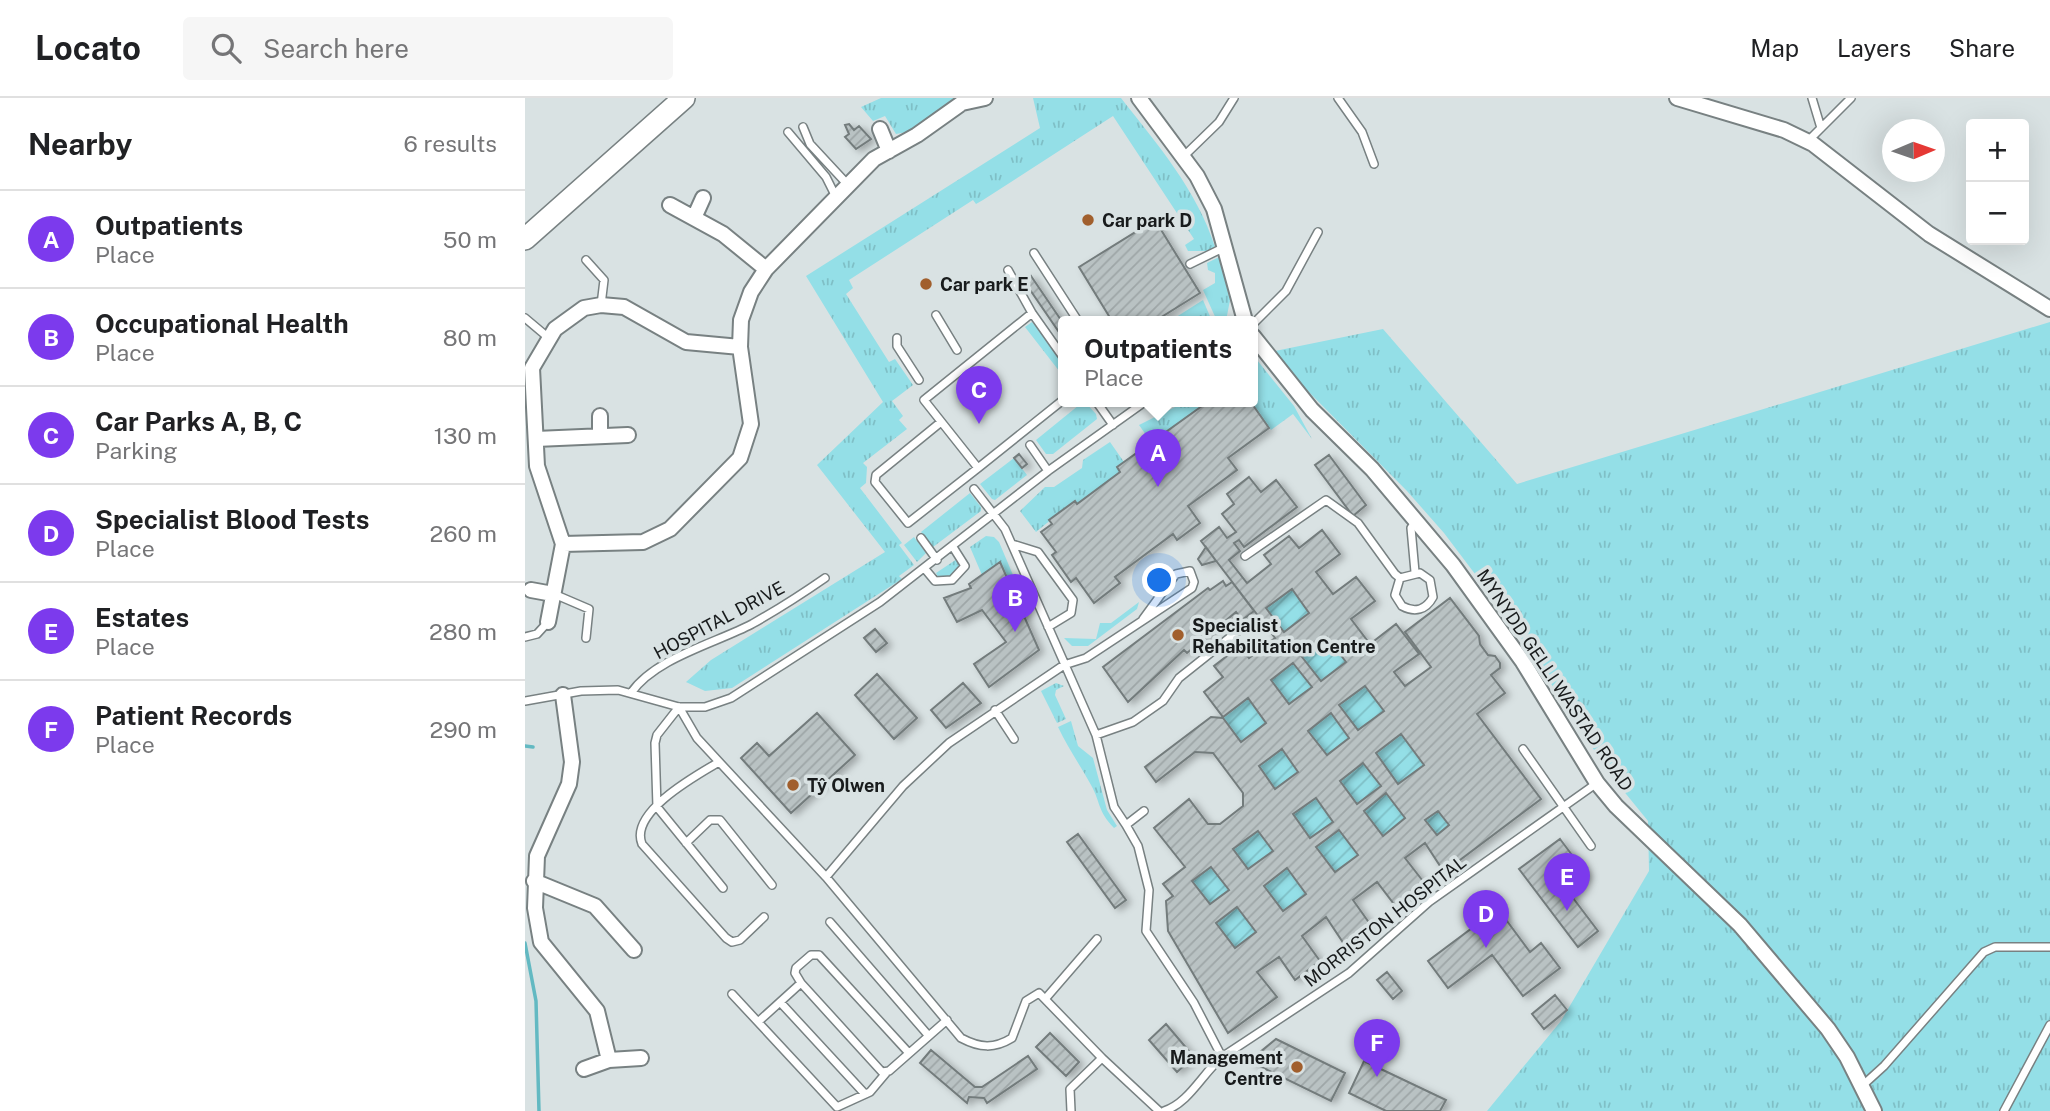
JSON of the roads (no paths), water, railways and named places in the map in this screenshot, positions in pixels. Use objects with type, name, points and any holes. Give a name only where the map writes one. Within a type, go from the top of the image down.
[{"type":"street","points":[[525,239],[684,98]]},
{"type":"street","points":[[563,544],[643,542],[670,529],[740,458],[751,424],[740,347],[744,311],[751,292],[766,269],[874,159],[962,103],[985,98]]},
{"type":"street","points":[[1139,98],[1184,156],[1214,209],[1244,316]]},
{"type":"street","points":[[1677,98],[1784,130],[1808,142],[1929,234],[2050,309]]},
{"type":"street","points":[[880,129],[889,151]]},
{"type":"street","points":[[694,218],[703,198]]},
{"type":"street","points":[[670,205],[723,234],[766,269]]},
{"type":"street","points":[[548,622],[563,544],[537,466],[536,439],[529,400],[529,367],[555,330],[584,308],[601,305],[624,307],[686,342],[740,347]]},
{"type":"street","name":"MYNYDD GELLI WASTAD ROAD","points":[[1258,343],[1312,410],[1417,520],[1523,662],[1597,783],[1616,806],[1740,925],[1828,1029],[1847,1057],[1874,1111]]},
{"type":"street","points":[[600,416],[600,436]]},
{"type":"street","points":[[536,439],[628,435]]},
{"type":"street","points":[[531,590],[553,594]]},
{"type":"street","points":[[563,695],[572,762],[569,784],[537,856],[534,881],[541,942],[597,1011],[609,1060]]},
{"type":"street","points":[[534,881],[595,906],[634,950]]},
{"type":"street","points":[[584,1069],[609,1060],[641,1058]]},
{"type":"lane","points":[[1184,156],[1219,122],[1234,98]]},
{"type":"lane","points":[[1338,98],[1362,132],[1374,164]]},
{"type":"lane","points":[[1812,98],[1821,128]]},
{"type":"lane","points":[[1808,142],[1851,98]]},
{"type":"lane","points":[[803,127],[810,144],[849,186]]},
{"type":"lane","points":[[787,132],[826,177],[837,199]]},
{"type":"lane","points":[[1258,318],[1286,291],[1318,232]]},
{"type":"lane","points":[[1190,264],[1226,247]]},
{"type":"lane","points":[[1034,253],[1075,316]]},
{"type":"lane","points":[[586,260],[604,280],[601,305]]},
{"type":"lane","points":[[1008,270],[1032,313],[1058,349]]},
{"type":"lane","points":[[978,468],[924,400],[1032,313]]},
{"type":"lane","points":[[936,315],[957,350]]},
{"type":"lane","points":[[525,318],[549,339]]},
{"type":"lane","points":[[897,338],[897,346],[919,380]]},
{"type":"lane","points":[[941,422],[876,475],[875,482],[908,523],[1058,404]]},
{"type":"lane","points":[[1100,407],[1113,425]]},
{"type":"lane","points":[[525,701],[618,690],[679,708],[705,707],[730,698],[837,631],[925,569],[1048,471],[1138,407]]},
{"type":"lane","points":[[1030,445],[1048,471]]},
{"type":"lane","points":[[974,489],[1006,530],[1096,735],[1114,807],[1137,846],[1149,890],[1146,931],[1194,1003],[1222,1057]]},
{"type":"lane","points":[[1245,556],[1326,500],[1358,523],[1400,578]]},
{"type":"lane","points":[[1415,572],[1411,528],[1417,520]]},
{"type":"lane","points":[[921,538],[937,560]]},
{"type":"lane","points":[[1012,544],[1038,552],[1073,600],[1071,613],[1048,627]]},
{"type":"lane","points":[[925,569],[935,581],[952,580],[965,566],[953,547]]},
{"type":"lane","points":[[825,877],[903,786],[950,743],[1064,665],[1086,658],[1192,588],[1194,582],[1190,571],[1176,574],[1143,619]]},
{"type":"lane","points":[[1415,572],[1426,575],[1433,585],[1433,597],[1421,610],[1408,610],[1398,601],[1395,588],[1400,578],[1415,572]]},
{"type":"lane","name":"HOSPITAL DRIVE","points":[[631,693],[640,680],[686,654],[751,624],[825,578]]},
{"type":"lane","points":[[553,594],[589,609],[586,638]]},
{"type":"lane","points":[[525,637],[537,634],[548,622]]},
{"type":"lane","points":[[1096,735],[1133,722],[1163,701],[1179,678],[1238,631]]},
{"type":"lane","points":[[679,708],[697,738],[825,877],[961,1038],[974,1045],[994,1047],[1012,1038],[1026,1001],[1039,993],[1047,998],[1097,939]]},
{"type":"lane","points":[[679,708],[657,735],[655,743],[657,807],[723,888]]},
{"type":"lane","points":[[995,710],[1014,739]]},
{"type":"lane","points":[[1523,749],[1591,846]]},
{"type":"lane","points":[[719,762],[670,792],[641,828],[639,836],[642,844],[732,942],[740,940],[764,917]]},
{"type":"lane","name":"MORRISTON HOSPITAL","points":[[1047,998],[1101,1058],[1162,1111],[1182,1104],[1205,1072],[1222,1057],[1349,973],[1429,902],[1597,783]]},
{"type":"lane","points":[[1126,825],[1144,811]]},
{"type":"lane","points":[[686,843],[710,820],[720,820],[772,884]]},
{"type":"lane","points":[[830,922],[928,1035]]},
{"type":"lane","points":[[1861,1087],[1884,1066],[1984,952],[1995,947],[2050,947]]},
{"type":"lane","points":[[885,1073],[801,983],[795,974],[796,968],[811,955],[819,956],[908,1052]]},
{"type":"lane","points":[[758,1022],[801,983]]},
{"type":"lane","points":[[731,993],[837,1107],[865,1094],[881,1082],[885,1073],[947,1020]]},
{"type":"lane","points":[[780,1002],[865,1094]]},
{"type":"lane","points":[[2004,1111],[2050,1025]]},
{"type":"lane","points":[[1071,1111],[1070,1089],[1101,1058]]},
{"type":"waterway","points":[[525,746],[533,747]]},
{"type":"waterway","points":[[525,943],[536,1001],[539,1111]]},
{"type":"place","name":"Car park D","points":[[1088,220]]},
{"type":"place","name":"Car park E","points":[[926,284]]},
{"type":"place","name":"Car Parks A, B, C","points":[[979,424]]},
{"type":"place","name":"Outpatients","points":[[1158,487]]},
{"type":"place","name":"Occupational Health","points":[[1015,632]]},
{"type":"place","name":"Specialist Rehabilitation Centre","points":[[1178,635]]},
{"type":"place","name":"Tŷ Olwen","points":[[793,785]]},
{"type":"place","name":"Estates","points":[[1567,911]]},
{"type":"place","name":"Specialist Blood Tests","points":[[1486,948]]},
{"type":"place","name":"Management Centre","points":[[1297,1067]]},
{"type":"place","name":"Patient Records","points":[[1377,1077]]}]
